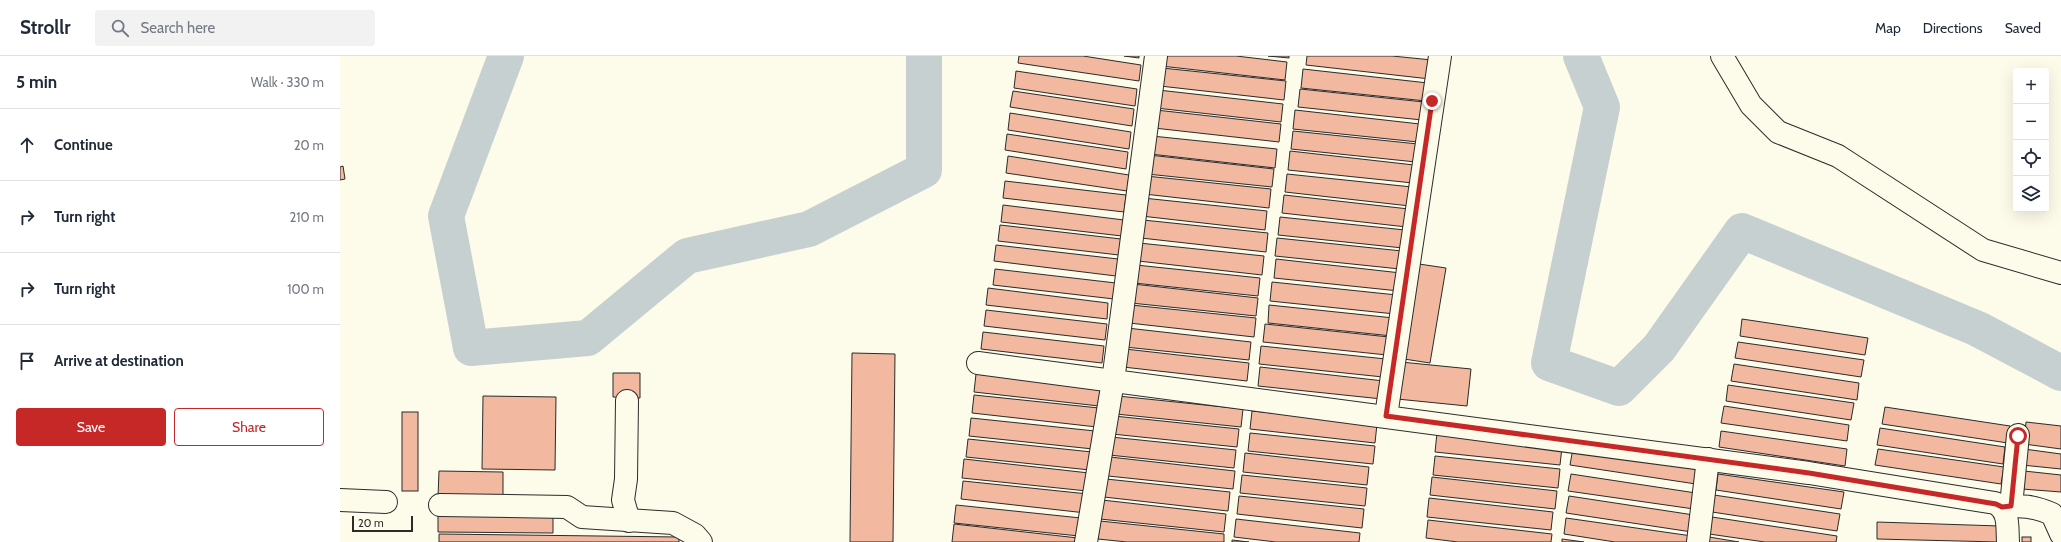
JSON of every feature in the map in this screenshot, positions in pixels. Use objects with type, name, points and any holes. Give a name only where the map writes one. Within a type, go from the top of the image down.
[{"type":"street","points":[[1086,542],[1113,381],[1156,56]]},
{"type":"street","points":[[1386,416],[1440,56]]},
{"type":"street","points":[[1722,56],[1750,105],[1778,132],[1838,156],[1983,250],[2061,273]]},
{"type":"street","points":[[978,363],[1809,473],[2007,507],[2020,505],[2037,508],[2052,514],[2061,534]]},
{"type":"street","points":[[627,402],[626,479],[623,500],[629,521]]},
{"type":"street","points":[[2008,542],[2007,507],[2018,436]]},
{"type":"street","points":[[1698,542],[1708,459]]},
{"type":"street","points":[[340,500],[386,502]]},
{"type":"street","points":[[440,506],[567,507],[582,517],[673,523],[695,535],[701,542]]},
{"type":"building","points":[[1019,56],[1083,56],[1141,65],[1139,81],[1018,63]]},
{"type":"building","points":[[1124,56],[1139,56],[1139,58]]},
{"type":"building","points":[[1162,56],[1236,56],[1287,62],[1285,80],[1161,66]]},
{"type":"building","points":[[1268,56],[1289,56],[1289,58]]},
{"type":"building","points":[[1307,56],[1392,56],[1432,60],[1430,79],[1306,65]]},
{"type":"building","points":[[1162,68],[1286,81],[1284,100],[1160,86]]},
{"type":"building","points":[[1303,69],[1428,83],[1426,101],[1301,88]]},
{"type":"building","points":[[1016,71],[1137,89],[1135,106],[1014,88]]},
{"type":"building","points":[[1300,89],[1424,102],[1422,120],[1298,107]]},
{"type":"building","points":[[1158,90],[1283,104],[1281,122],[1156,108]]},
{"type":"building","points":[[1013,91],[1134,109],[1132,126],[1010,107]]},
{"type":"building","points":[[1156,110],[1281,124],[1279,142],[1154,128]]},
{"type":"building","points":[[1295,110],[1420,124],[1418,142],[1293,129]]},
{"type":"building","points":[[1010,113],[1131,132],[1129,149],[1008,130]]},
{"type":"building","points":[[1293,131],[1418,144],[1416,162],[1291,149]]},
{"type":"building","points":[[1007,134],[1128,152],[1126,169],[1005,150]]},
{"type":"building","points":[[1152,136],[1277,149],[1275,168],[1150,154]]},
{"type":"building","points":[[1290,151],[1414,165],[1413,183],[1288,170]]},
{"type":"building","points":[[1149,155],[1274,169],[1272,187],[1147,174]]},
{"type":"building","points":[[1008,156],[1129,175],[1127,191],[1006,173]]},
{"type":"building","points":[[343,166],[345,179],[340,180],[340,167]]},
{"type":"building","points":[[1287,174],[1412,187],[1410,206],[1285,192]]},
{"type":"building","points":[[1146,176],[1271,189],[1269,208],[1144,194]]},
{"type":"building","points":[[1005,181],[1126,195],[1124,212],[1003,198]]},
{"type":"building","points":[[1284,195],[1409,209],[1407,227],[1282,213]]},
{"type":"building","points":[[1143,198],[1267,211],[1265,230],[1141,216]]},
{"type":"building","points":[[1003,205],[1124,220],[1122,236],[1001,222]]},
{"type":"building","points":[[1280,217],[1405,230],[1403,248],[1278,235]]},
{"type":"building","points":[[1143,220],[1268,233],[1266,252],[1141,238]]},
{"type":"building","points":[[1000,225],[1121,239],[1119,255],[998,241]]},
{"type":"building","points":[[1277,238],[1402,251],[1400,269],[1275,256]]},
{"type":"building","points":[[1139,243],[1264,256],[1262,275],[1138,261]]},
{"type":"building","points":[[996,245],[1118,259],[1116,276],[994,261]]},
{"type":"building","points":[[1276,259],[1401,273],[1399,291],[1274,278]]},
{"type":"building","points":[[1419,264],[1446,268],[1430,363],[1404,359]]},
{"type":"building","points":[[1136,265],[1260,278],[1258,296],[1134,283]]},
{"type":"building","points":[[995,269],[1116,283],[1114,299],[993,285]]},
{"type":"building","points":[[1272,282],[1397,295],[1395,314],[1270,301]]},
{"type":"building","points":[[1133,284],[1258,298],[1256,316],[1131,303]]},
{"type":"building","points":[[988,288],[1108,303],[1107,319],[986,305]]},
{"type":"building","points":[[1131,305],[1256,318],[1254,337],[1129,323]]},
{"type":"building","points":[[1269,305],[1394,318],[1392,336],[1268,323]]},
{"type":"building","points":[[986,310],[1107,324],[1105,340],[984,326]]},
{"type":"building","points":[[1742,319],[1868,338],[1865,355],[1740,336]]},
{"type":"building","points":[[1265,324],[1389,337],[1387,355],[1263,342]]},
{"type":"building","points":[[1127,328],[1251,342],[1249,360],[1125,347]]},
{"type":"building","points":[[983,332],[1104,346],[1102,363],[981,349]]},
{"type":"building","points":[[1738,342],[1864,360],[1861,377],[1735,358]]},
{"type":"building","points":[[1261,346],[1386,359],[1383,377],[1259,364]]},
{"type":"building","points":[[1125,349],[1249,363],[1247,381],[1123,367]]},
{"type":"building","points":[[852,353],[895,354],[893,542],[850,542]]},
{"type":"building","points":[[1401,362],[1471,369],[1467,406],[1397,399]]},
{"type":"building","points":[[1734,364],[1859,383],[1857,400],[1731,381]]},
{"type":"building","points":[[1260,367],[1384,381],[1382,399],[1258,386]]},
{"type":"building","points":[[613,373],[640,373],[640,398],[613,397]]},
{"type":"building","points":[[976,374],[1101,387],[1099,406],[974,392]]},
{"type":"building","points":[[1728,385],[1854,403],[1851,420],[1726,401]]},
{"type":"building","points":[[974,395],[1099,408],[1097,427],[972,413]]},
{"type":"building","points":[[483,396],[556,397],[555,470],[482,469]]},
{"type":"building","points":[[1118,396],[1243,409],[1241,427],[1116,414]]},
{"type":"building","points":[[1724,406],[1849,425],[1847,441],[1721,423]]},
{"type":"building","points":[[1885,407],[2010,426],[2008,443],[1882,424]]},
{"type":"building","points":[[1252,411],[1377,424],[1375,443],[1250,429]]},
{"type":"building","points":[[402,412],[418,412],[418,491],[402,491]]},
{"type":"building","points":[[1114,416],[1239,429],[1237,447],[1112,434]]},
{"type":"building","points":[[971,418],[1095,431],[1093,449],[969,436]]},
{"type":"building","points":[[2026,422],[2061,426],[2061,449],[2024,444]]},
{"type":"building","points":[[1880,428],[2005,447],[2003,464],[1877,445]]},
{"type":"building","points":[[1721,431],[1847,449],[1845,466],[1719,447]]},
{"type":"building","points":[[1250,433],[1375,446],[1373,464],[1248,451]]},
{"type":"building","points":[[1437,433],[1562,447],[1560,465],[1435,452]]},
{"type":"building","points":[[1111,437],[1236,450],[1234,468],[1109,455]]},
{"type":"building","points":[[968,439],[1092,452],[1090,470],[966,457]]},
{"type":"building","points":[[1573,448],[1698,467],[1696,484],[1570,465]]},
{"type":"building","points":[[1878,449],[2004,467],[2001,484],[1875,465]]},
{"type":"building","points":[[2024,449],[2061,454],[2061,469],[2022,465]]},
{"type":"building","points":[[1245,453],[1369,467],[1367,485],[1243,472]]},
{"type":"building","points":[[1435,456],[1560,469],[1558,488],[1433,475]]},
{"type":"building","points":[[1110,457],[1235,471],[1233,489],[1108,476]]},
{"type":"building","points":[[964,459],[1089,473],[1087,491],[962,478]]},
{"type":"building","points":[[439,471],[503,472],[503,498],[438,497]]},
{"type":"building","points":[[2024,471],[2061,475],[2061,492],[2022,489]]},
{"type":"building","points":[[1571,474],[1696,493],[1694,509],[1568,491]]},
{"type":"building","points":[[1718,474],[1844,492],[1841,509],[1716,490]]},
{"type":"building","points":[[1242,475],[1367,488],[1365,506],[1240,493]]},
{"type":"building","points":[[1432,477],[1557,491],[1555,509],[1430,495]]},
{"type":"building","points":[[1106,479],[1230,492],[1228,511],[1104,497]]},
{"type":"building","points":[[963,481],[1088,494],[1086,513],[961,499]]},
{"type":"building","points":[[1714,495],[1840,514],[1837,531],[1712,512]]},
{"type":"building","points":[[1239,496],[1364,509],[1362,528],[1237,514]]},
{"type":"building","points":[[1569,496],[1694,515],[1692,532],[1566,513]]},
{"type":"building","points":[[1429,498],[1553,512],[1551,530],[1427,517]]},
{"type":"building","points":[[1102,500],[1226,514],[1224,532],[1100,519]]},
{"type":"building","points":[[956,505],[1081,518],[1079,536],[954,523]]},
{"type":"building","points":[[438,507],[553,508],[553,533],[438,532]]},
{"type":"building","points":[[1712,517],[1837,536],[1836,542],[1765,542],[1709,534]]},
{"type":"building","points":[[1566,518],[1692,536],[1691,542],[1615,542],[1564,534]]},
{"type":"building","points":[[1236,519],[1360,533],[1359,542],[1276,542],[1234,537]]},
{"type":"building","points":[[1428,520],[1552,534],[1551,542],[1458,542],[1426,538]]},
{"type":"building","points":[[1100,521],[1224,534],[1224,542],[1127,542],[1098,539]]},
{"type":"building","points":[[1877,522],[2000,526],[1999,542],[1877,539]]},
{"type":"building","points":[[954,524],[1078,538],[1078,542],[952,542]]},
{"type":"building","points":[[439,534],[679,537],[679,542],[439,542]]},
{"type":"building","points":[[1709,537],[1739,542],[1708,542]]},
{"type":"building","points":[[2022,537],[2031,537],[2031,542],[2022,542]]},
{"type":"building","points":[[1562,539],[1584,542],[1562,542]]},
{"type":"building","points":[[1232,540],[1249,542],[1232,542]]},
{"type":"waterway","points":[[506,56],[446,216],[471,348],[588,338],[687,256],[809,229],[924,170],[924,56]]},
{"type":"waterway","points":[[1581,56],[1602,107],[1549,363],[1619,388],[1659,348],[1742,231],[1978,329],[2061,373]]},
{"type":"route","points":[[1432,101],[1386,416],[1809,473],[1996,504],[2002,507],[2011,506],[2015,480],[2018,436]]}]
